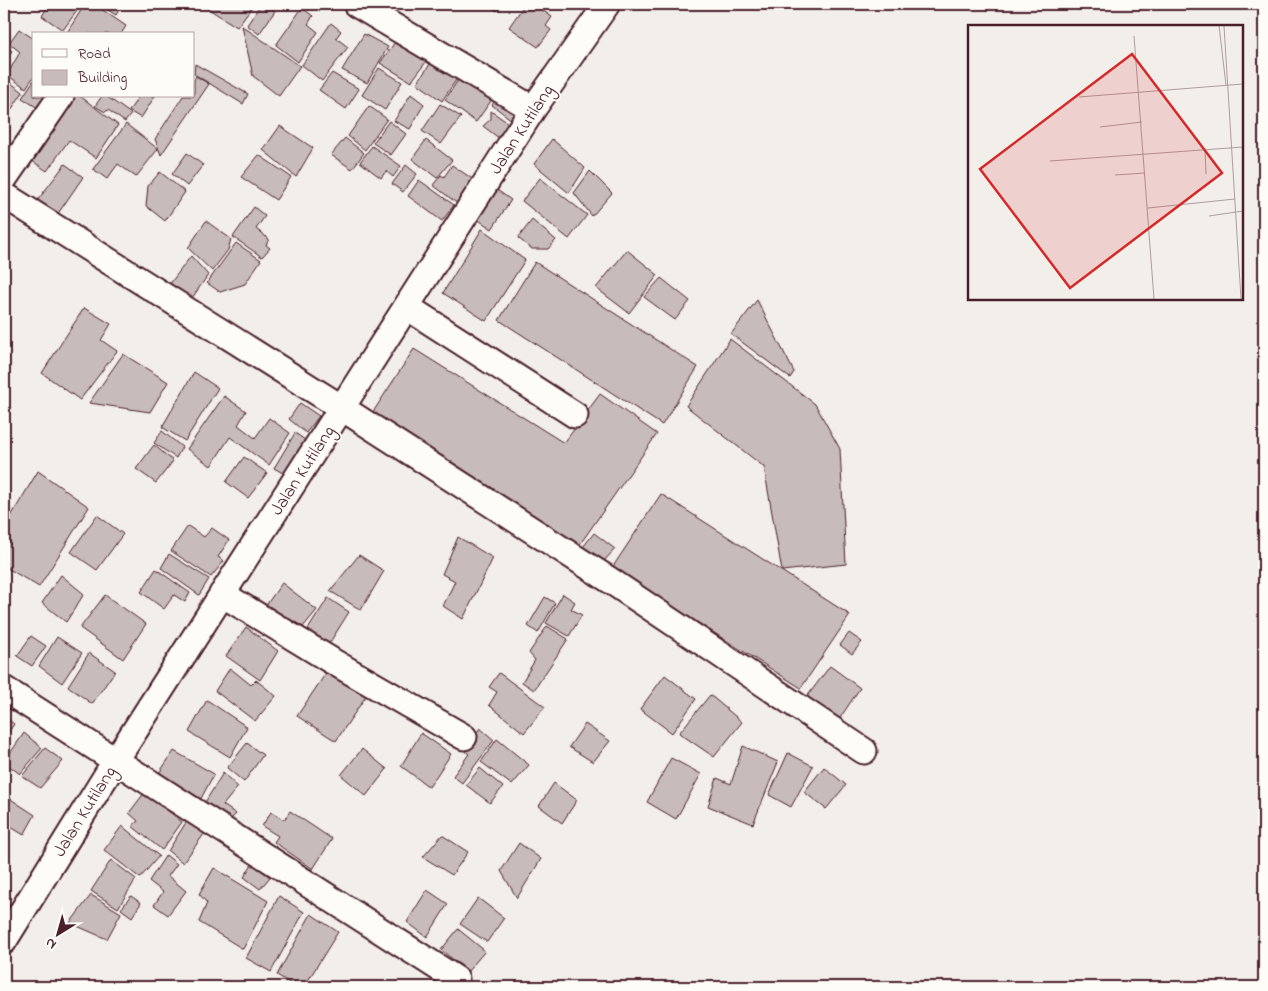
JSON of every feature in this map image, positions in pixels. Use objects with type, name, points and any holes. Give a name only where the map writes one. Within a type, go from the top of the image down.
[{"type":"street","points":[[356,4],[533,109]]},
{"type":"street","name":"Jalan Kutilang","points":[[4,941],[116,760],[533,109],[607,4]]},
{"type":"street","points":[[4,179],[60,98]]},
{"type":"street","points":[[4,195],[342,408],[608,579],[864,751]]},
{"type":"street","points":[[406,307],[575,415]]},
{"type":"street","points":[[222,594],[332,661],[464,736]]},
{"type":"street","points":[[4,689],[456,979]]},
{"type":"building","points":[[45,4],[82,4],[63,30],[42,16],[48,6]]},
{"type":"building","points":[[85,4],[94,4],[126,26],[122,32],[67,32]]},
{"type":"building","points":[[98,4],[122,4],[116,15]]},
{"type":"building","points":[[210,4],[254,4],[237,27],[207,8]]},
{"type":"building","points":[[261,4],[267,4],[275,11],[259,34],[247,25]]},
{"type":"building","points":[[487,4],[503,4],[497,11]]},
{"type":"building","points":[[525,4],[534,4],[552,17],[546,26],[551,30],[538,47],[509,27]]},
{"type":"building","points":[[302,8],[313,16],[308,24],[318,32],[298,62],[276,45]]},
{"type":"building","points":[[331,23],[341,31],[336,38],[348,47],[322,81],[302,65]]},
{"type":"building","points":[[242,26],[300,66],[279,96],[253,76]]},
{"type":"building","points":[[19,29],[32,38],[32,79],[26,88],[7,75],[20,52],[9,43]]},
{"type":"building","points":[[4,33],[10,38],[4,45]]},
{"type":"building","points":[[364,34],[388,47],[367,83],[342,70]]},
{"type":"building","points":[[398,38],[429,58],[411,82],[380,63]]},
{"type":"building","points":[[4,45],[12,51],[4,61]]},
{"type":"building","points":[[435,57],[460,74],[442,101],[417,83]]},
{"type":"building","points":[[195,64],[248,94],[243,104],[195,75]]},
{"type":"building","points":[[379,68],[402,82],[385,110],[362,95]]},
{"type":"building","points":[[332,73],[359,89],[346,109],[319,90]]},
{"type":"building","points":[[196,76],[209,84],[161,155],[155,139],[182,98],[195,98]]},
{"type":"building","points":[[460,77],[493,98],[476,122],[445,100]]},
{"type":"building","points":[[11,83],[23,92],[9,113],[4,110],[4,93]]},
{"type":"building","points":[[32,83],[32,98],[45,98],[38,108],[22,98]]},
{"type":"building","points":[[411,94],[424,104],[410,129],[394,121]]},
{"type":"building","points":[[498,96],[520,111],[512,120],[492,105]]},
{"type":"building","points":[[68,98],[83,98],[118,125],[96,158],[69,140],[47,171],[25,156]]},
{"type":"building","points":[[101,98],[109,98],[131,114],[125,122],[108,110],[105,112],[95,106]]},
{"type":"building","points":[[138,98],[154,98],[141,118],[129,111]]},
{"type":"building","points":[[440,104],[461,117],[441,144],[422,131]]},
{"type":"building","points":[[369,106],[387,119],[365,150],[348,136]]},
{"type":"building","points":[[491,111],[511,125],[500,139],[483,126],[491,119]]},
{"type":"building","points":[[389,121],[406,134],[391,155],[373,143]]},
{"type":"building","points":[[126,124],[158,149],[136,177],[118,164],[107,179],[93,169]]},
{"type":"building","points":[[280,126],[313,148],[296,177],[263,150]]},
{"type":"building","points":[[345,138],[364,153],[352,169],[331,155]]},
{"type":"building","points":[[552,139],[585,168],[569,193],[534,164]]},
{"type":"building","points":[[426,140],[452,160],[437,178],[412,159]]},
{"type":"building","points":[[372,146],[401,166],[393,177],[386,171],[381,178],[360,162]]},
{"type":"building","points":[[187,153],[203,165],[187,186],[172,174]]},
{"type":"building","points":[[259,155],[291,177],[276,200],[241,177]]},
{"type":"building","points":[[65,164],[83,177],[57,215],[37,201]]},
{"type":"building","points":[[406,165],[417,174],[403,192],[392,184]]},
{"type":"building","points":[[452,165],[474,180],[458,204],[433,185],[441,175],[444,177]]},
{"type":"building","points":[[590,171],[612,193],[592,216],[574,193]]},
{"type":"building","points":[[160,172],[185,192],[165,221],[146,206],[148,186]]},
{"type":"building","points":[[540,178],[587,215],[569,239],[522,201]]},
{"type":"building","points":[[419,180],[454,205],[442,221],[408,196]]},
{"type":"building","points":[[497,190],[511,200],[492,229],[477,219]]},
{"type":"building","points":[[254,207],[265,216],[256,229],[269,239],[266,245],[270,248],[262,257],[233,237]]},
{"type":"building","points":[[532,220],[556,240],[548,249],[532,249],[518,238]]},
{"type":"building","points":[[206,221],[231,239],[228,250],[212,271],[188,248]]},
{"type":"building","points":[[482,229],[525,260],[486,321],[443,293]]},
{"type":"building","points":[[236,243],[261,260],[245,284],[220,292],[207,283]]},
{"type":"building","points":[[627,250],[658,275],[629,313],[596,288]]},
{"type":"building","points":[[191,256],[208,275],[190,301],[169,285]]},
{"type":"building","points":[[535,262],[698,367],[662,425],[499,320]]},
{"type":"building","points":[[661,278],[690,301],[675,320],[644,297]]},
{"type":"building","points":[[757,300],[794,372],[790,378],[731,334]]},
{"type":"building","points":[[84,308],[111,324],[101,340],[117,351],[80,400],[42,373]]},
{"type":"building","points":[[730,339],[815,404],[840,449],[846,564],[782,571],[764,467],[686,406]]},
{"type":"building","points":[[414,349],[564,443],[600,394],[657,434],[578,547],[373,412]]},
{"type":"building","points":[[123,354],[168,382],[150,412],[89,403]]},
{"type":"building","points":[[194,372],[218,388],[185,441],[162,427]]},
{"type":"building","points":[[224,396],[246,411],[238,425],[255,438],[269,418],[290,433],[269,465],[230,437],[211,466],[187,449]]},
{"type":"building","points":[[300,403],[319,416],[306,433],[289,419]]},
{"type":"building","points":[[162,431],[182,447],[176,458],[154,443]]},
{"type":"building","points":[[295,433],[308,442],[288,476],[274,468]]},
{"type":"building","points":[[154,445],[173,461],[156,483],[136,469]]},
{"type":"building","points":[[244,457],[267,473],[248,498],[226,482]]},
{"type":"building","points":[[38,471],[89,507],[39,587],[4,566],[4,528]]},
{"type":"building","points":[[661,494],[850,615],[801,688],[612,568]]},
{"type":"building","points":[[97,515],[123,534],[97,570],[71,552]]},
{"type":"building","points":[[188,526],[204,537],[212,528],[229,540],[218,557],[224,561],[211,577],[171,551]]},
{"type":"building","points":[[594,533],[615,549],[603,562],[583,547]]},
{"type":"building","points":[[458,537],[493,558],[463,619],[443,606],[455,581],[442,574]]},
{"type":"building","points":[[169,554],[209,579],[199,595],[161,568]]},
{"type":"building","points":[[359,555],[384,571],[361,610],[330,591]]},
{"type":"building","points":[[156,569],[190,593],[185,602],[174,595],[164,609],[141,592]]},
{"type":"building","points":[[61,575],[84,594],[66,622],[42,603]]},
{"type":"building","points":[[282,583],[317,610],[298,633],[264,608]]},
{"type":"building","points":[[563,594],[575,602],[571,609],[582,615],[569,636],[546,623]]},
{"type":"building","points":[[105,595],[146,624],[123,659],[80,628]]},
{"type":"building","points":[[545,597],[555,603],[538,633],[528,626]]},
{"type":"building","points":[[328,598],[349,612],[327,647],[305,634]]},
{"type":"building","points":[[547,626],[568,639],[534,690],[522,682],[535,660],[529,653]]},
{"type":"building","points":[[246,627],[278,651],[260,680],[226,656]]},
{"type":"building","points":[[849,633],[862,642],[852,654],[840,645]]},
{"type":"building","points":[[31,636],[46,646],[32,666],[17,656]]},
{"type":"building","points":[[57,637],[82,653],[62,683],[39,666]]},
{"type":"building","points":[[89,653],[115,671],[92,704],[68,686]]},
{"type":"building","points":[[830,666],[860,688],[838,721],[806,698]]},
{"type":"building","points":[[230,668],[251,685],[256,680],[276,696],[255,721],[215,691]]},
{"type":"building","points":[[328,670],[366,696],[336,741],[297,716]]},
{"type":"building","points":[[499,673],[545,707],[524,733],[489,705],[497,692],[489,687]]},
{"type":"building","points":[[665,675],[696,699],[672,733],[640,709]]},
{"type":"building","points":[[710,695],[742,722],[714,757],[679,733]]},
{"type":"building","points":[[207,700],[247,727],[230,757],[189,732]]},
{"type":"building","points":[[4,716],[14,724],[4,739]]},
{"type":"building","points":[[585,724],[610,741],[593,762],[569,747]]},
{"type":"building","points":[[480,728],[494,740],[462,783],[453,776],[469,754],[464,750]]},
{"type":"building","points":[[24,733],[42,748],[20,774],[4,762]]},
{"type":"building","points":[[421,733],[451,754],[429,787],[401,766]]},
{"type":"building","points":[[497,739],[529,765],[512,785],[481,762]]},
{"type":"building","points":[[247,743],[263,755],[244,782],[227,768]]},
{"type":"building","points":[[743,746],[778,762],[753,824],[708,806],[717,778],[731,784]]},
{"type":"building","points":[[45,748],[63,761],[40,788],[22,776]]},
{"type":"building","points":[[362,749],[387,769],[366,796],[341,775]]},
{"type":"building","points":[[174,751],[214,774],[198,804],[155,779]]},
{"type":"building","points":[[788,753],[813,766],[791,807],[769,795]]},
{"type":"building","points":[[671,758],[701,774],[676,819],[647,802]]},
{"type":"building","points":[[824,767],[846,785],[826,809],[804,792]]},
{"type":"building","points":[[480,768],[503,787],[490,803],[466,785]]},
{"type":"building","points":[[223,773],[238,787],[223,805],[236,814],[227,823],[204,804]]},
{"type":"building","points":[[554,783],[577,800],[562,823],[539,806]]},
{"type":"building","points":[[145,792],[182,822],[162,850],[132,826],[138,821],[129,813]]},
{"type":"building","points":[[6,796],[35,815],[24,835],[4,823],[4,799]]},
{"type":"building","points":[[290,811],[332,839],[313,869],[274,842],[278,836],[262,826],[271,812],[284,820]]},
{"type":"building","points":[[190,816],[207,830],[183,863],[168,851]]},
{"type":"building","points":[[122,826],[159,856],[140,878],[104,850]]},
{"type":"building","points":[[442,835],[468,852],[452,875],[423,857]]},
{"type":"building","points":[[519,843],[541,859],[517,898],[501,871]]},
{"type":"building","points":[[166,855],[177,864],[168,876],[186,891],[168,915],[154,905],[163,892],[149,881]]},
{"type":"building","points":[[111,860],[136,879],[118,908],[91,891]]},
{"type":"building","points":[[252,864],[270,877],[260,889],[244,877]]},
{"type":"building","points":[[214,868],[268,901],[243,949],[199,922],[207,903],[199,894]]},
{"type":"building","points":[[427,890],[448,904],[427,937],[407,922]]},
{"type":"building","points":[[91,895],[121,913],[107,939],[70,923]]},
{"type":"building","points":[[131,896],[141,903],[132,917],[121,909]]},
{"type":"building","points":[[279,896],[304,912],[271,972],[246,958]]},
{"type":"building","points":[[478,898],[504,918],[487,942],[460,924]]},
{"type":"building","points":[[311,914],[338,932],[304,987],[296,987],[277,975]]},
{"type":"building","points":[[458,929],[485,951],[468,971],[441,950]]}]
